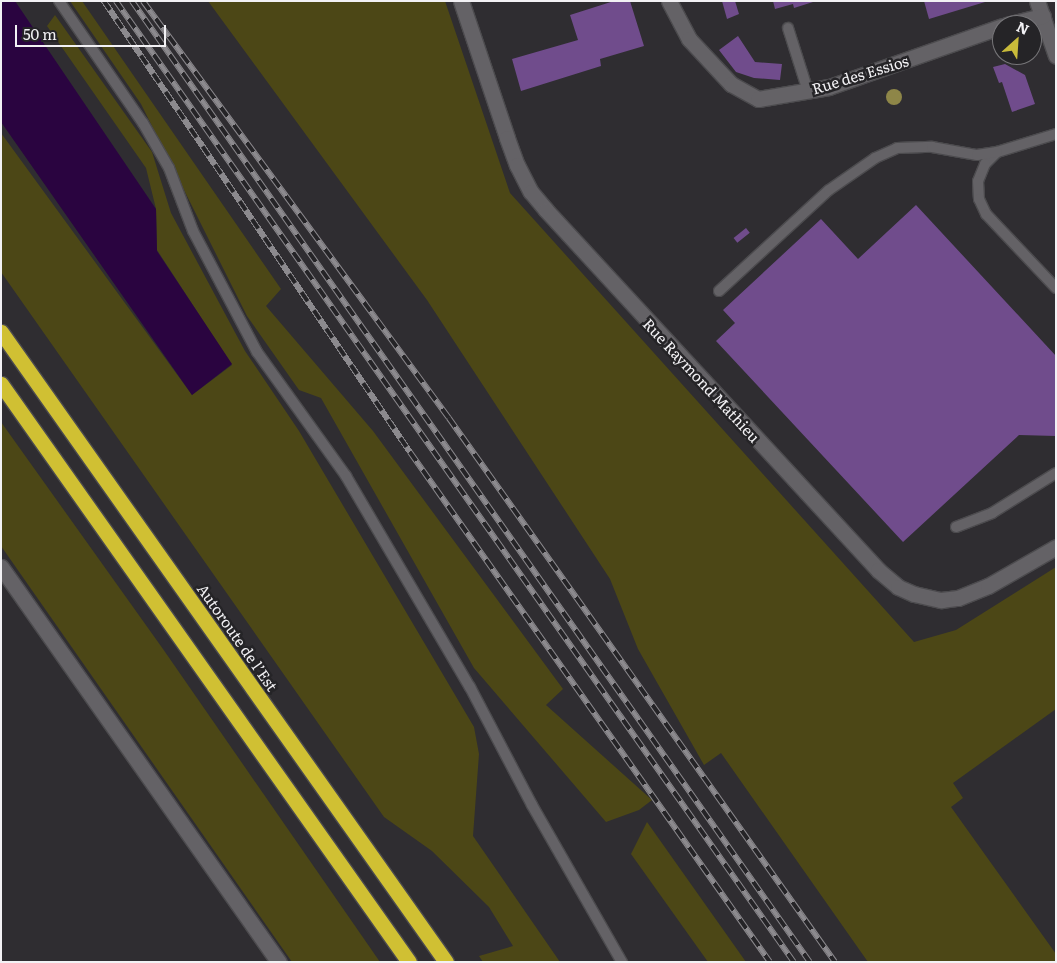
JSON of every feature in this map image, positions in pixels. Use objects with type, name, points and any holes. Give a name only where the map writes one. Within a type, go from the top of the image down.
[{"type":"highway","name":"Autoroute de l’Est","points":[[1,332],[446,962]]},
{"type":"highway","points":[[1,384],[409,962]]},
{"type":"street","name":"Rue Raymond Mathieu","points":[[461,1],[507,138],[517,165],[531,192],[552,218],[878,570],[898,587],[914,594],[941,600],[958,598],[988,586],[1056,547]]},
{"type":"street","name":"Rue des Essios","points":[[668,1],[689,40],[731,84],[758,99],[829,88],[992,30]]},
{"type":"street","points":[[1037,1],[1056,56]]},
{"type":"street","points":[[1,567],[279,962]]},
{"type":"lane","points":[[59,1],[143,123],[169,168],[193,231],[257,352],[294,400],[351,484],[470,687],[532,804],[622,962]]},
{"type":"lane","points":[[788,28],[808,91]]},
{"type":"lane","points":[[719,291],[829,190],[875,158],[898,148],[932,147],[977,154],[997,152],[1056,134]]},
{"type":"lane","points":[[997,152],[985,164],[978,181],[979,199],[986,214],[1056,288]]},
{"type":"lane","points":[[956,527],[992,513],[1056,473]]},
{"type":"shaded area","points":[[1,1],[15,1],[156,209],[157,251],[232,364],[192,395],[1,122]]},
{"type":"shaded area","points":[[70,1],[82,1],[281,289],[266,306],[373,431],[563,689],[546,705],[652,800],[639,810],[606,822],[474,668],[321,398],[299,390],[247,316],[141,104]]},
{"type":"shaded area","points":[[208,1],[445,1],[510,193],[914,642],[956,630],[1056,567],[1056,709],[953,783],[963,798],[951,807],[1056,954],[1056,962],[868,962],[721,753],[704,765],[638,649],[610,579],[427,300]]},
{"type":"shaded area","points":[[55,15],[152,152],[171,213],[245,351],[299,431],[474,727],[479,754],[473,836],[560,962],[483,962],[479,956],[513,946],[489,907],[432,851],[384,817],[1,272],[1,133],[192,395],[232,365],[157,250],[156,209],[146,168],[47,26]]},
{"type":"shaded area","points":[[1,422],[163,649],[380,962],[292,962],[1,546]]},
{"type":"shaded area","points":[[647,822],[746,962],[708,962],[631,854]]},
{"type":"building","points":[[614,1],[630,1],[644,46],[600,59],[601,66],[521,91],[512,59],[578,40],[570,15]]},
{"type":"building","points":[[722,1],[735,1],[739,14],[727,19]]},
{"type":"building","points":[[773,1],[813,2],[794,8],[793,4],[775,9]]},
{"type":"building","points":[[924,1],[985,1],[985,2],[929,19]]},
{"type":"building","points":[[738,36],[755,62],[782,64],[780,80],[754,78],[736,72],[719,50]]},
{"type":"building","points":[[1007,65],[1025,75],[1035,104],[1012,112],[1002,82],[999,83],[993,67]]},
{"type":"building","points":[[916,205],[1056,356],[1056,436],[1019,435],[903,542],[716,341],[735,323],[723,310],[821,219],[858,259]]},
{"type":"building","points":[[746,228],[750,233],[737,243],[734,238]]},
{"type":"railway","points":[[104,1],[410,452],[770,962]]},
{"type":"railway","points":[[116,1],[794,962]]},
{"type":"railway","points":[[132,1],[810,962]]},
{"type":"railway","points":[[143,1],[449,418],[835,962]]}]
